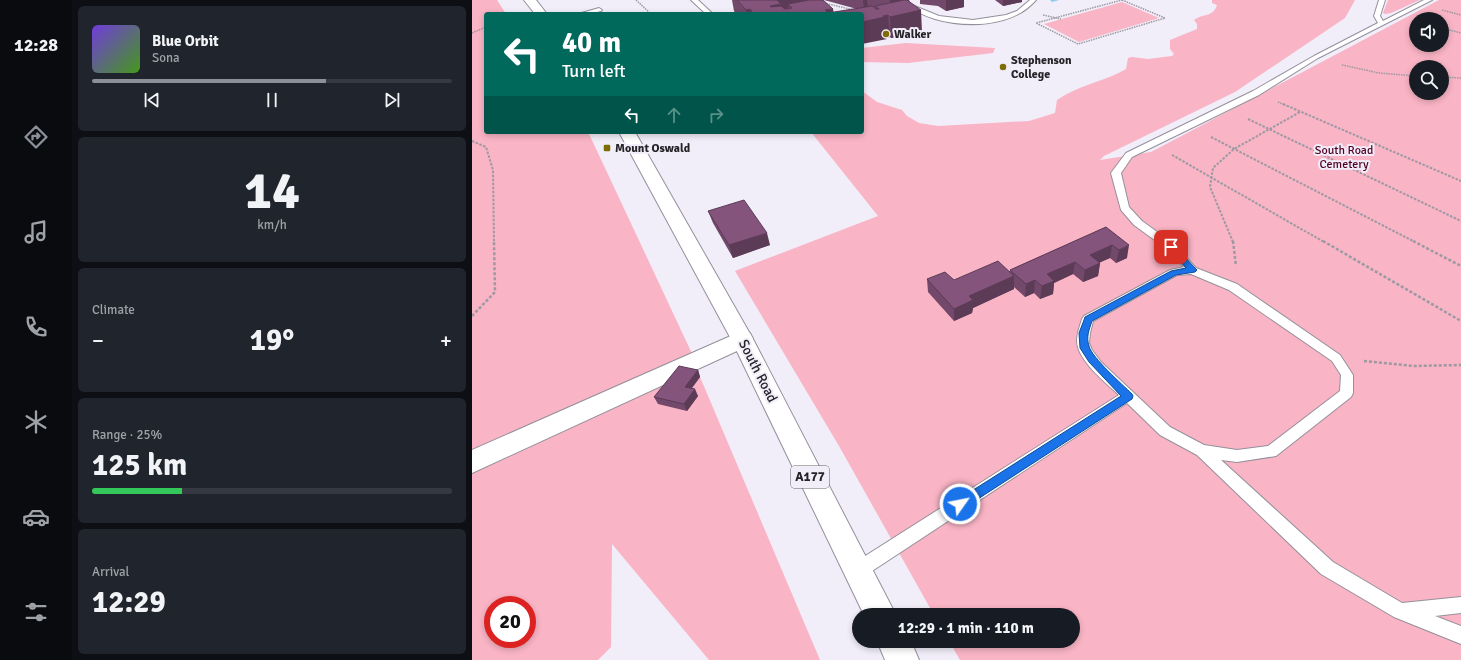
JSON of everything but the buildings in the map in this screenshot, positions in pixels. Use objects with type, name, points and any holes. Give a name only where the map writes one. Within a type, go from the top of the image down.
[{"type":"main road","points":[[530,0],[539,12]]},
{"type":"main road","name":"South Road","points":[[628,134],[742,339],[876,608]]},
{"type":"main road","points":[[472,462],[742,339]]},
{"type":"main road","points":[[897,648],[903,660]]},
{"type":"lane","points":[[694,0],[708,12]]},
{"type":"lane","points":[[893,0],[908,4],[947,19],[966,21],[1001,18],[1019,11],[1033,0]]},
{"type":"lane","points":[[1381,24],[1377,16],[1382,0]]},
{"type":"lane","points":[[1192,270],[1171,247],[1138,223],[1124,208],[1116,173],[1129,155],[1256,92],[1316,57],[1429,0]]},
{"type":"lane","points":[[590,12],[599,10]]},
{"type":"lane","points":[[1202,451],[1237,456],[1271,452],[1346,394],[1347,375],[1336,358],[1234,286],[1192,270],[1174,272],[1088,320],[1083,333],[1084,348],[1092,360],[1165,431],[1202,451],[1327,568],[1400,611],[1461,634]]},
{"type":"lane","points":[[857,571],[1128,396]]},
{"type":"lane","points":[[1400,611],[1461,605]]},
{"type":"path","points":[[636,0],[649,12]]},
{"type":"path","points":[[1122,0],[1165,18],[1078,44],[1036,23],[1122,0]]},
{"type":"path","points":[[821,2],[858,11]]},
{"type":"path","points":[[472,33],[484,28]]},
{"type":"path","points":[[1449,30],[1461,34]]},
{"type":"path","points":[[1316,57],[1356,69],[1392,75],[1409,76]]},
{"type":"path","points":[[1449,77],[1461,78]]},
{"type":"path","points":[[1256,92],[1461,181]]},
{"type":"path","points":[[1224,108],[1461,221]]},
{"type":"path","points":[[1234,286],[1236,269],[1233,239],[1211,191],[1210,178],[1213,168],[1234,149],[1300,112]]},
{"type":"path","points":[[472,141],[486,147],[493,170],[495,292],[472,316]]},
{"type":"path","points":[[1152,144],[1461,321]]},
{"type":"path","points":[[1234,149],[1461,266]]},
{"type":"path","points":[[1336,358],[1391,365],[1461,365]]},
{"type":"green space","points":[[472,0],[497,0],[505,12],[484,12],[484,134],[588,134],[590,136],[695,360],[700,377],[820,660],[709,660],[612,544],[611,647],[598,660],[472,660]]},
{"type":"green space","name":"South Road Cemetery","points":[[1212,0],[1355,0],[1345,18],[1235,92],[1104,156],[1100,160],[1151,152],[1409,16],[1409,52],[1449,52],[1449,12],[1416,12],[1439,0],[1461,0],[1461,660],[960,660],[953,648],[1080,648],[1080,608],[930,608],[839,446],[735,271],[878,216],[813,134],[864,134],[864,92],[877,102],[902,110],[907,116],[919,123],[938,126],[1029,121],[1055,113],[1057,100],[1065,95],[1126,69],[1128,58],[1148,59],[1172,56],[1174,54],[1170,49],[1170,40],[1197,29],[1197,24],[1194,20],[1210,14],[1217,5],[1212,3]]},
{"type":"green space","points":[[1388,0],[1420,0],[1391,13],[1385,14],[1383,13]]},
{"type":"green space","points":[[1122,2],[1159,18],[1079,42],[1044,24]]},
{"type":"green space","points":[[906,43],[995,48],[993,53],[908,63],[864,62],[864,48]]},
{"type":"waterway","points":[[1052,1],[1057,0]]},
{"type":"place","name":"Walker","points":[[886,34]]},
{"type":"place","name":"Stephenson College","points":[[1003,67]]},
{"type":"place","name":"Mount Oswald","points":[[607,148]]},
{"type":"route","points":[[960,504],[1128,396],[1092,360],[1084,348],[1083,333],[1088,320],[1174,272],[1192,270],[1171,247]]}]
